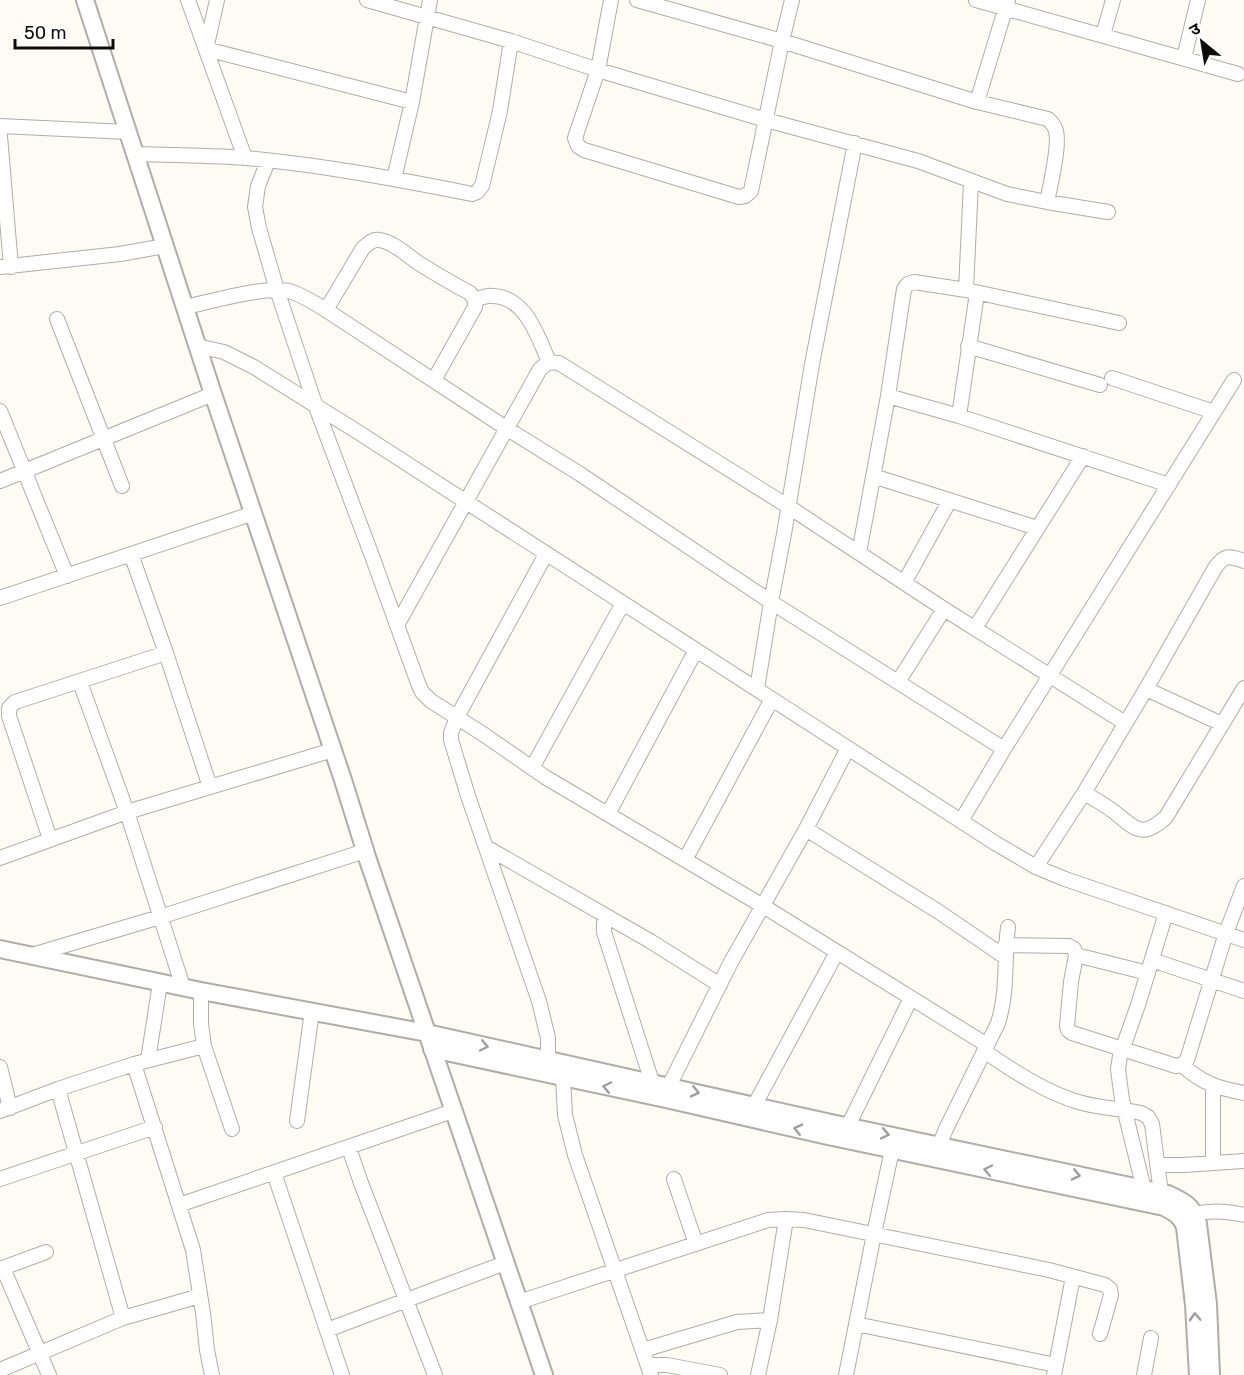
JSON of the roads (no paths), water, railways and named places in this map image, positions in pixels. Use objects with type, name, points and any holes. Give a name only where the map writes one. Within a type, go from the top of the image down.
[{"type":"street","points":[[85,0],[197,346],[365,850],[544,1375]]},
{"type":"street","points":[[188,0],[245,158]]},
{"type":"street","points":[[206,49],[217,0]]},
{"type":"street","points":[[367,0],[511,41],[598,70],[766,120],[918,161],[1007,194],[1108,212]]},
{"type":"street","points":[[394,178],[412,102],[430,0]]},
{"type":"street","points":[[610,0],[598,70],[575,138],[578,146],[584,150],[739,197],[751,191],[792,0]]},
{"type":"street","points":[[637,0],[782,41],[977,102],[1048,119],[1056,128],[1057,136],[1047,202]]},
{"type":"street","points":[[976,0],[1007,4],[1103,35],[1238,74]]},
{"type":"street","points":[[1103,35],[1113,0]]},
{"type":"street","points":[[1184,58],[1198,0]]},
{"type":"street","points":[[977,102],[1007,4]]},
{"type":"street","points":[[136,154],[245,158],[394,178],[472,194],[482,186],[500,111],[511,41]]},
{"type":"street","points":[[206,49],[412,102]]},
{"type":"street","points":[[0,126],[128,132]]},
{"type":"street","points":[[0,136],[6,267],[120,254],[165,246]]},
{"type":"street","points":[[757,689],[812,364],[855,143]]},
{"type":"street","points":[[268,161],[258,186],[255,207],[259,228],[316,407],[422,692],[431,701],[532,768],[763,906],[911,998],[985,1048],[1006,1066],[1059,1096],[1083,1103],[1142,1113],[1148,1117],[1152,1124],[1157,1165],[1149,1195]]},
{"type":"street","points":[[959,416],[968,346],[971,291],[971,182]]},
{"type":"street","points":[[326,310],[363,248],[371,241],[380,240],[398,248],[470,293],[475,300],[475,307],[434,380]]},
{"type":"street","points":[[859,553],[888,396],[903,289],[908,284],[914,282],[971,291],[1119,323]]},
{"type":"street","points":[[185,307],[250,293],[291,291],[326,310],[580,474],[771,602],[1004,749]]},
{"type":"street","points":[[475,300],[492,295],[508,299],[520,307],[531,323],[549,362]]},
{"type":"street","points":[[57,319],[122,486]]},
{"type":"street","points":[[197,346],[224,352],[254,367],[1036,867],[1075,883],[1244,940]]},
{"type":"street","points":[[968,346],[1106,381],[1214,412]]},
{"type":"street","points":[[397,625],[540,369],[549,362],[559,363],[789,507],[944,609],[1125,723]]},
{"type":"street","points":[[961,821],[1234,380]]},
{"type":"street","points":[[0,481],[213,394]]},
{"type":"street","points":[[888,396],[959,416],[1169,485]]},
{"type":"street","points":[[0,411],[67,576]]},
{"type":"street","points":[[975,628],[1083,456]]},
{"type":"street","points":[[873,476],[1037,528]]},
{"type":"street","points":[[904,583],[950,500]]},
{"type":"street","points":[[0,598],[254,513]]},
{"type":"street","points":[[131,554],[210,787]]},
{"type":"street","points":[[546,554],[457,717],[451,740],[539,1001],[548,1038],[547,1066]]},
{"type":"street","points":[[1036,867],[1084,793],[1220,561],[1229,557],[1244,561]]},
{"type":"street","points":[[532,768],[623,603]]},
{"type":"street","points":[[898,682],[944,609]]},
{"type":"street","points":[[608,814],[696,650]]},
{"type":"street","points":[[9,708],[15,702],[166,653]]},
{"type":"street","points":[[80,681],[127,812],[183,987]]},
{"type":"street","points":[[1084,793],[1134,828],[1144,830],[1156,826],[1166,817],[1244,688]]},
{"type":"street","points":[[1146,689],[1222,724]]},
{"type":"street","points":[[0,696],[9,708],[9,716],[50,839]]},
{"type":"street","points":[[685,860],[772,699]]},
{"type":"street","points":[[669,1086],[720,985],[848,748]]},
{"type":"street","points":[[0,858],[127,812],[333,750]]},
{"type":"street","points":[[806,829],[1005,951],[1069,946],[1074,949],[1076,955],[1067,1026],[1071,1033],[1182,1065],[1213,1086],[1244,1093]]},
{"type":"street","points":[[486,847],[650,941],[720,985]]},
{"type":"street","points":[[31,956],[160,917],[365,850]]},
{"type":"street","points":[[1182,1065],[1186,1060],[1226,933],[1244,886]]},
{"type":"street","points":[[1149,1195],[1124,1110],[1118,1069],[1166,913]]},
{"type":"street","points":[[606,916],[604,932],[652,1082]]},
{"type":"street","points":[[937,1153],[1003,1008],[1008,927]]},
{"type":"street","points":[[0,949],[160,983],[312,1011],[429,1041],[547,1066],[652,1082],[848,1126],[937,1153],[1149,1195],[1168,1194],[1181,1200],[1187,1215],[1198,1224],[1208,1304],[1211,1375]]},
{"type":"street","points":[[754,1106],[837,952]]},
{"type":"street","points":[[1076,955],[1139,970],[1150,966],[1212,979],[1244,991]]},
{"type":"street","points":[[148,1060],[160,983]]},
{"type":"street","points":[[201,991],[204,1046],[232,1129]]},
{"type":"street","points":[[848,1126],[911,998]]},
{"type":"street","points":[[297,1121],[312,1011]]},
{"type":"street","points":[[0,1067],[5,1110],[58,1089],[134,1064],[204,1046]]},
{"type":"street","points":[[134,1064],[193,1250],[212,1375]]},
{"type":"street","points":[[547,1066],[563,1077],[892,1150],[937,1153]]},
{"type":"street","points":[[563,1077],[565,1114],[575,1155],[650,1370],[667,1365],[720,1375]]},
{"type":"street","points":[[1213,1086],[1213,1162]]},
{"type":"street","points":[[58,1089],[123,1318]]},
{"type":"street","points":[[179,1205],[453,1111]]},
{"type":"street","points":[[0,1179],[154,1127]]},
{"type":"street","points":[[349,1148],[435,1375]]},
{"type":"street","points":[[846,1375],[892,1150]]},
{"type":"street","points":[[1157,1165],[1244,1161]]},
{"type":"street","points":[[274,1173],[342,1375]]},
{"type":"street","points":[[674,1179],[696,1244]]},
{"type":"street","points":[[1198,1375],[1194,1305],[1183,1220],[1187,1215],[1211,1211],[1244,1215]]},
{"type":"street","points":[[519,1302],[768,1220],[786,1219],[804,1220],[874,1234],[1105,1285],[1110,1289],[1111,1295],[1100,1334]]},
{"type":"street","points":[[758,1375],[770,1320],[786,1219]]},
{"type":"street","points":[[46,1252],[1,1269],[49,1375]]},
{"type":"street","points":[[327,1330],[505,1263]]},
{"type":"street","points":[[856,1324],[1055,1370],[1073,1277]]},
{"type":"street","points":[[0,1370],[123,1318],[200,1296]]},
{"type":"street","points":[[643,1350],[737,1322],[770,1320]]},
{"type":"street","points":[[1144,1375],[1151,1338]]}]
